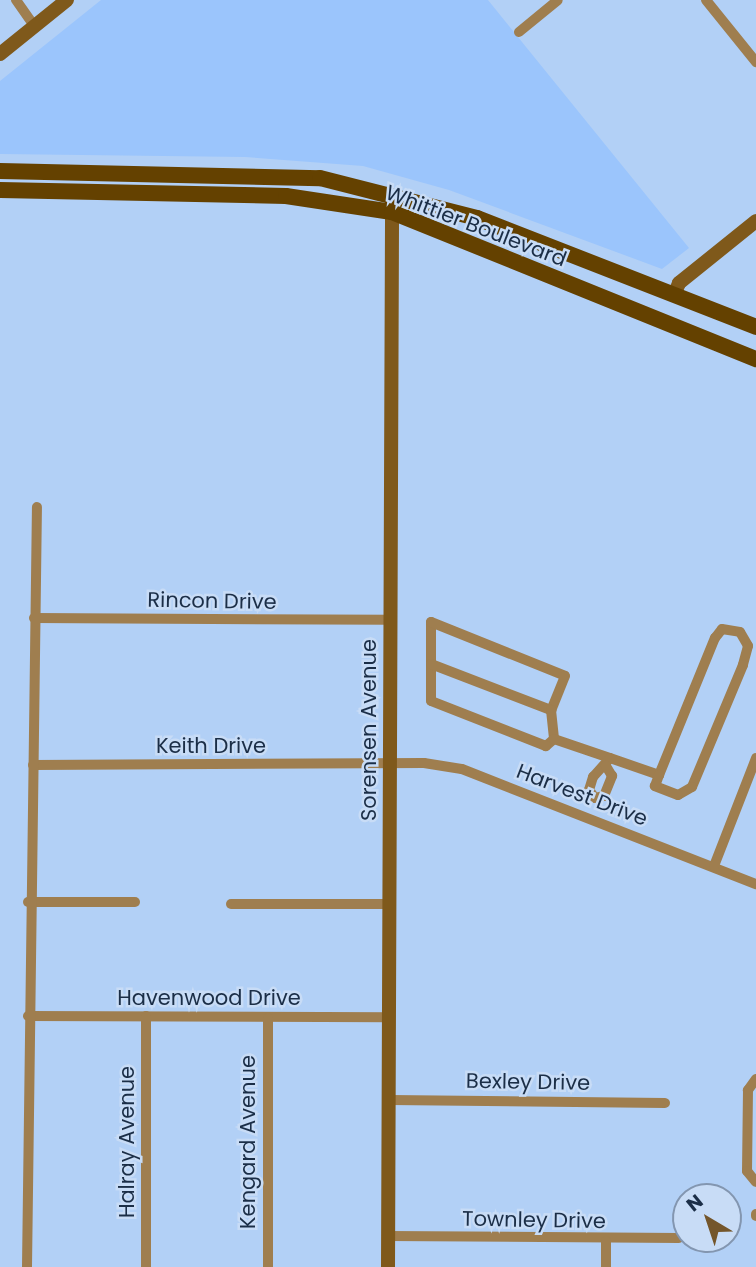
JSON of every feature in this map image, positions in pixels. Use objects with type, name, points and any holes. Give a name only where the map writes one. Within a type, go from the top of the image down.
[{"type":"main road","name":"Whittier Boulevard","points":[[0,171],[218,173],[280,177],[392,193],[506,229],[756,327]]},
{"type":"main road","points":[[0,179],[28,171]]},
{"type":"main road","points":[[135,192],[156,182],[205,183],[218,173]]},
{"type":"main road","points":[[217,194],[224,184],[280,177]]},
{"type":"main road","name":"Whittier Boulevard","points":[[0,190],[318,198],[392,212],[756,359]]},
{"type":"street","points":[[16,0],[34,26]]},
{"type":"street","points":[[0,54],[67,0]]},
{"type":"street","points":[[519,33],[558,0]]},
{"type":"street","points":[[706,0],[756,62]]},
{"type":"street","name":"Sorensen Avenue","points":[[388,1267],[392,193]]},
{"type":"street","points":[[674,295],[679,283],[756,221]]},
{"type":"street","points":[[27,1267],[28,902],[37,507]]},
{"type":"street","name":"Rincon Drive","points":[[34,618],[390,620]]},
{"type":"street","points":[[431,622],[565,676],[551,710],[554,739],[546,746],[431,701],[431,622]]},
{"type":"street","points":[[722,629],[740,632],[748,646],[743,664],[692,787],[678,795],[655,786],[659,775],[715,638],[722,629]]},
{"type":"street","points":[[431,664],[551,710]]},
{"type":"street","points":[[554,739],[608,762],[659,775]]},
{"type":"street","points":[[596,798],[589,790],[593,777],[608,762]]},
{"type":"street","points":[[596,798],[604,796],[609,784],[608,762]]},
{"type":"street","points":[[714,866],[755,762]]},
{"type":"street","name":"Keith Drive","points":[[33,765],[389,765]]},
{"type":"street","name":"Harvest Drive","points":[[389,765],[462,769],[756,884]]},
{"type":"street","points":[[593,777],[609,784]]},
{"type":"street","points":[[589,818],[596,798]]},
{"type":"street","points":[[28,902],[135,902]]},
{"type":"street","points":[[231,904],[391,904]]},
{"type":"street","name":"Havenwood Drive","points":[[28,1016],[390,1017]]},
{"type":"street","name":"Halray Avenue","points":[[146,1016],[146,1267]]},
{"type":"street","name":"Kengard Avenue","points":[[268,1018],[268,1267]]},
{"type":"street","points":[[754,1180],[747,1090],[756,1079]]},
{"type":"street","name":"Bexley Drive","points":[[390,1100],[665,1103]]},
{"type":"street","name":"Townley Drive","points":[[388,1236],[606,1241],[672,1237]]},
{"type":"street","points":[[606,1241],[606,1267]]},
{"type":"shaded area","points":[[101,0],[488,0],[689,248],[662,269],[449,190],[363,166],[245,157],[0,154],[0,81]]}]
